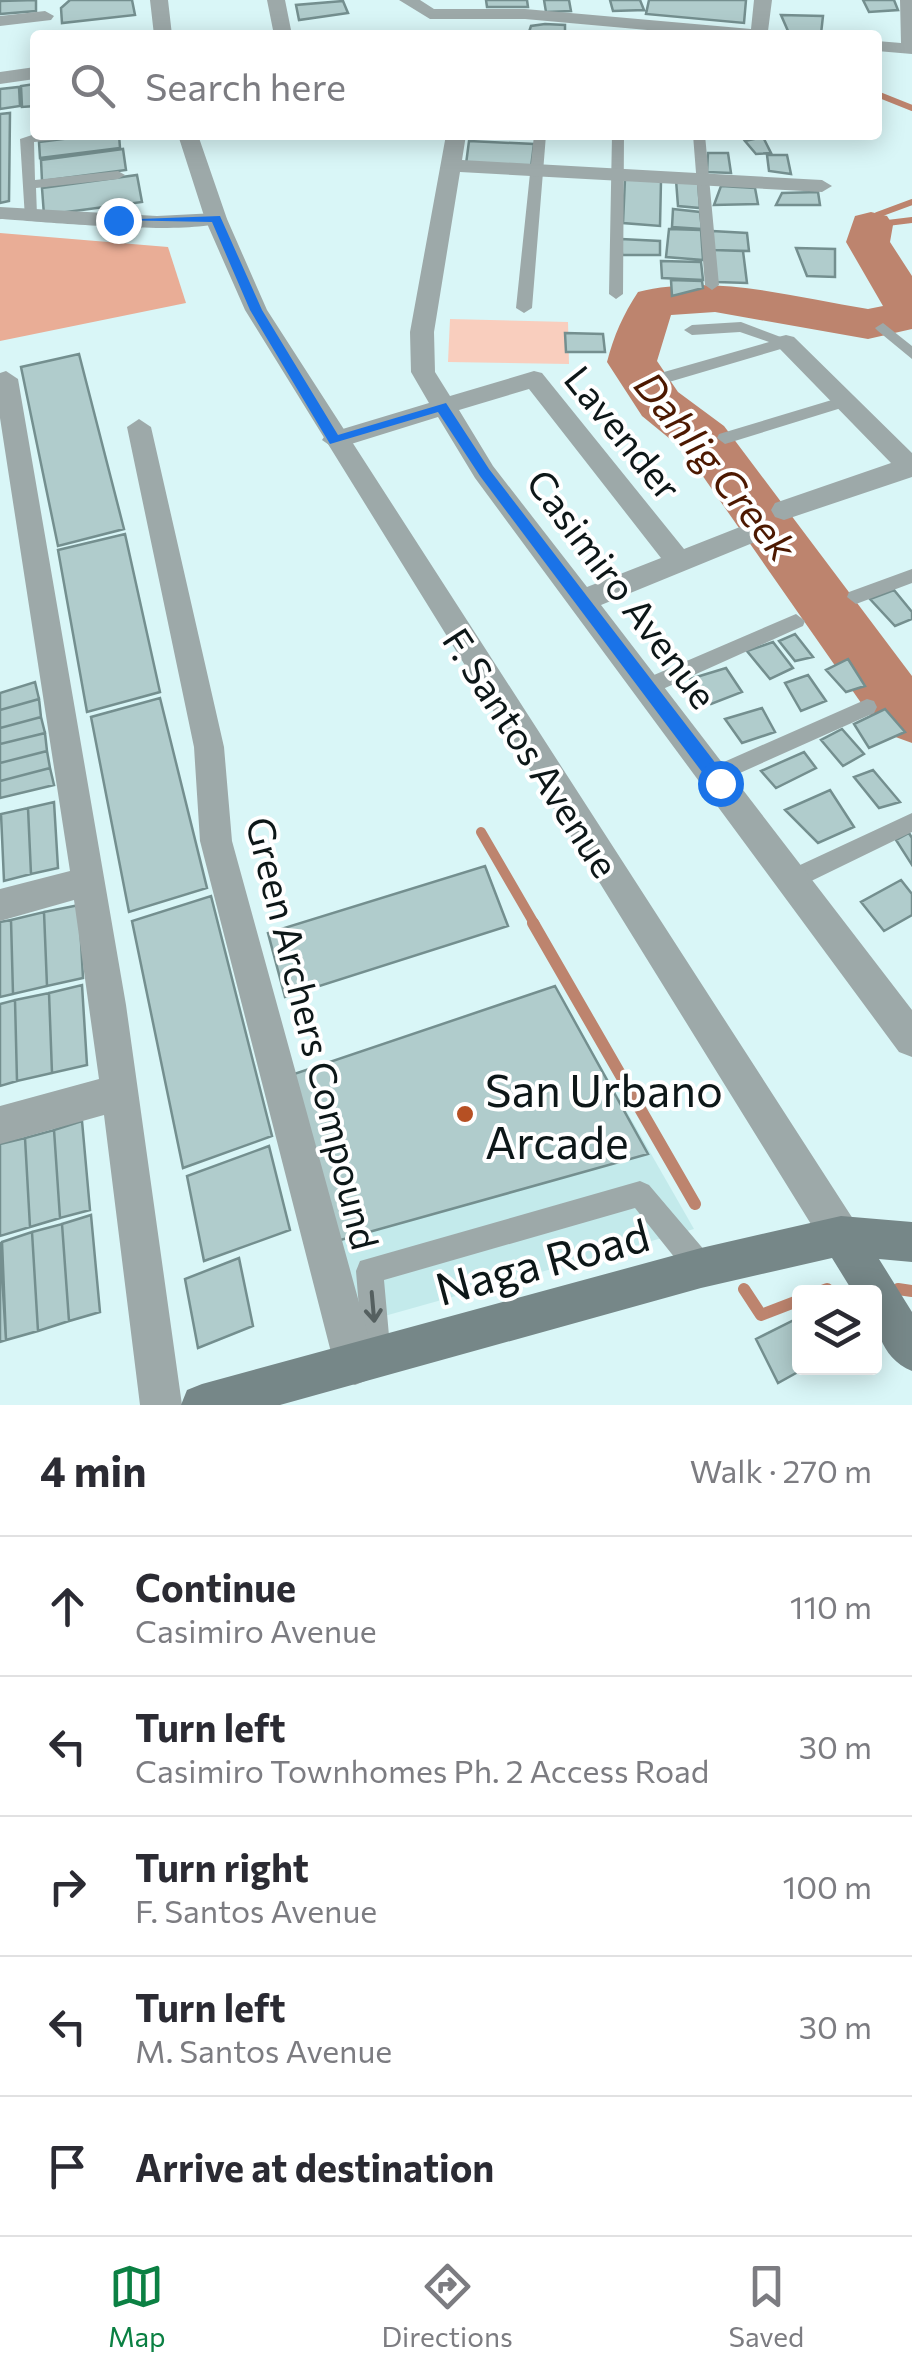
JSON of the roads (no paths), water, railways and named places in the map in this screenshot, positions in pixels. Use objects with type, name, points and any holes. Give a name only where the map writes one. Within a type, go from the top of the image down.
[{"type":"main road","name":"Naga Road","points":[[202,1405],[702,1268],[841,1236],[912,1242]]},
{"type":"main road","name":"F. Santos Avenue","points":[[841,1236],[912,1350]]},
{"type":"street","points":[[159,0],[162,30]]},
{"type":"street","points":[[276,0],[282,30]]},
{"type":"street","points":[[761,30],[763,0]]},
{"type":"street","points":[[882,46],[911,49],[909,0]]},
{"type":"street","points":[[415,6],[705,30]]},
{"type":"street","points":[[0,21],[47,17]]},
{"type":"street","points":[[0,78],[30,75]]},
{"type":"street","name":"F. Santos Avenue","points":[[190,140],[216,219],[256,310],[841,1236]]},
{"type":"street","name":"Casimiro Avenue","points":[[455,140],[422,332],[424,372],[441,406],[582,601],[912,1039]]},
{"type":"street","points":[[452,166],[822,186]]},
{"type":"street","points":[[0,213],[157,222],[216,219]]},
{"type":"street","points":[[784,510],[911,467],[786,342]]},
{"type":"street","name":"Lavender","points":[[441,406],[529,378],[538,381],[679,562]]},
{"type":"street","points":[[6,379],[88,882],[161,1405]]},
{"type":"street","points":[[335,440],[441,406]]},
{"type":"street","name":"Green Archers Compound","points":[[138,426],[209,747],[216,841],[366,1361]]},
{"type":"street","points":[[582,601],[745,535]]},
{"type":"street","points":[[0,905],[88,882]]},
{"type":"street","points":[[0,1124],[118,1093]]},
{"type":"lane","points":[[26,122],[30,215]]},
{"type":"lane","points":[[524,308],[540,140]]},
{"type":"lane","points":[[616,294],[618,140]]},
{"type":"lane","points":[[699,140],[712,285]]},
{"type":"lane","points":[[29,186],[118,175]]},
{"type":"lane","points":[[692,330],[740,327],[786,342]]},
{"type":"lane","points":[[882,328],[912,354]]},
{"type":"lane","points":[[663,378],[786,342]]},
{"type":"lane","points":[[726,438],[845,401]]},
{"type":"lane","points":[[856,598],[912,576]]},
{"type":"lane","points":[[647,687],[796,621]]},
{"type":"lane","points":[[715,775],[867,707]]},
{"type":"lane","points":[[792,879],[912,822]]},
{"type":"lane","points":[[366,1361],[370,1272],[640,1194],[702,1268]]},
{"type":"waterway","name":"Dahlig Creek","points":[[882,96],[912,108]]},
{"type":"waterway","name":"Dahlig Creek","points":[[912,202],[877,215],[871,225],[912,220]]},
{"type":"waterway","name":"Dahlig Creek","points":[[871,225],[868,242],[912,314],[868,324],[715,298],[655,302],[641,325],[632,362],[660,404],[705,439],[888,692],[912,717]]},
{"type":"waterway","name":"Dahlig Creek","points":[[481,832],[535,925]]},
{"type":"waterway","name":"Dahlig Creek","points":[[533,923],[695,1204]]},
{"type":"waterway","name":"Dahlig Creek","points":[[744,1289],[761,1315],[792,1303]]},
{"type":"waterway","name":"Dahlig Creek","points":[[898,1289],[912,1291]]},
{"type":"place","name":"San Urbano Arcade","points":[[465,1114]]}]
